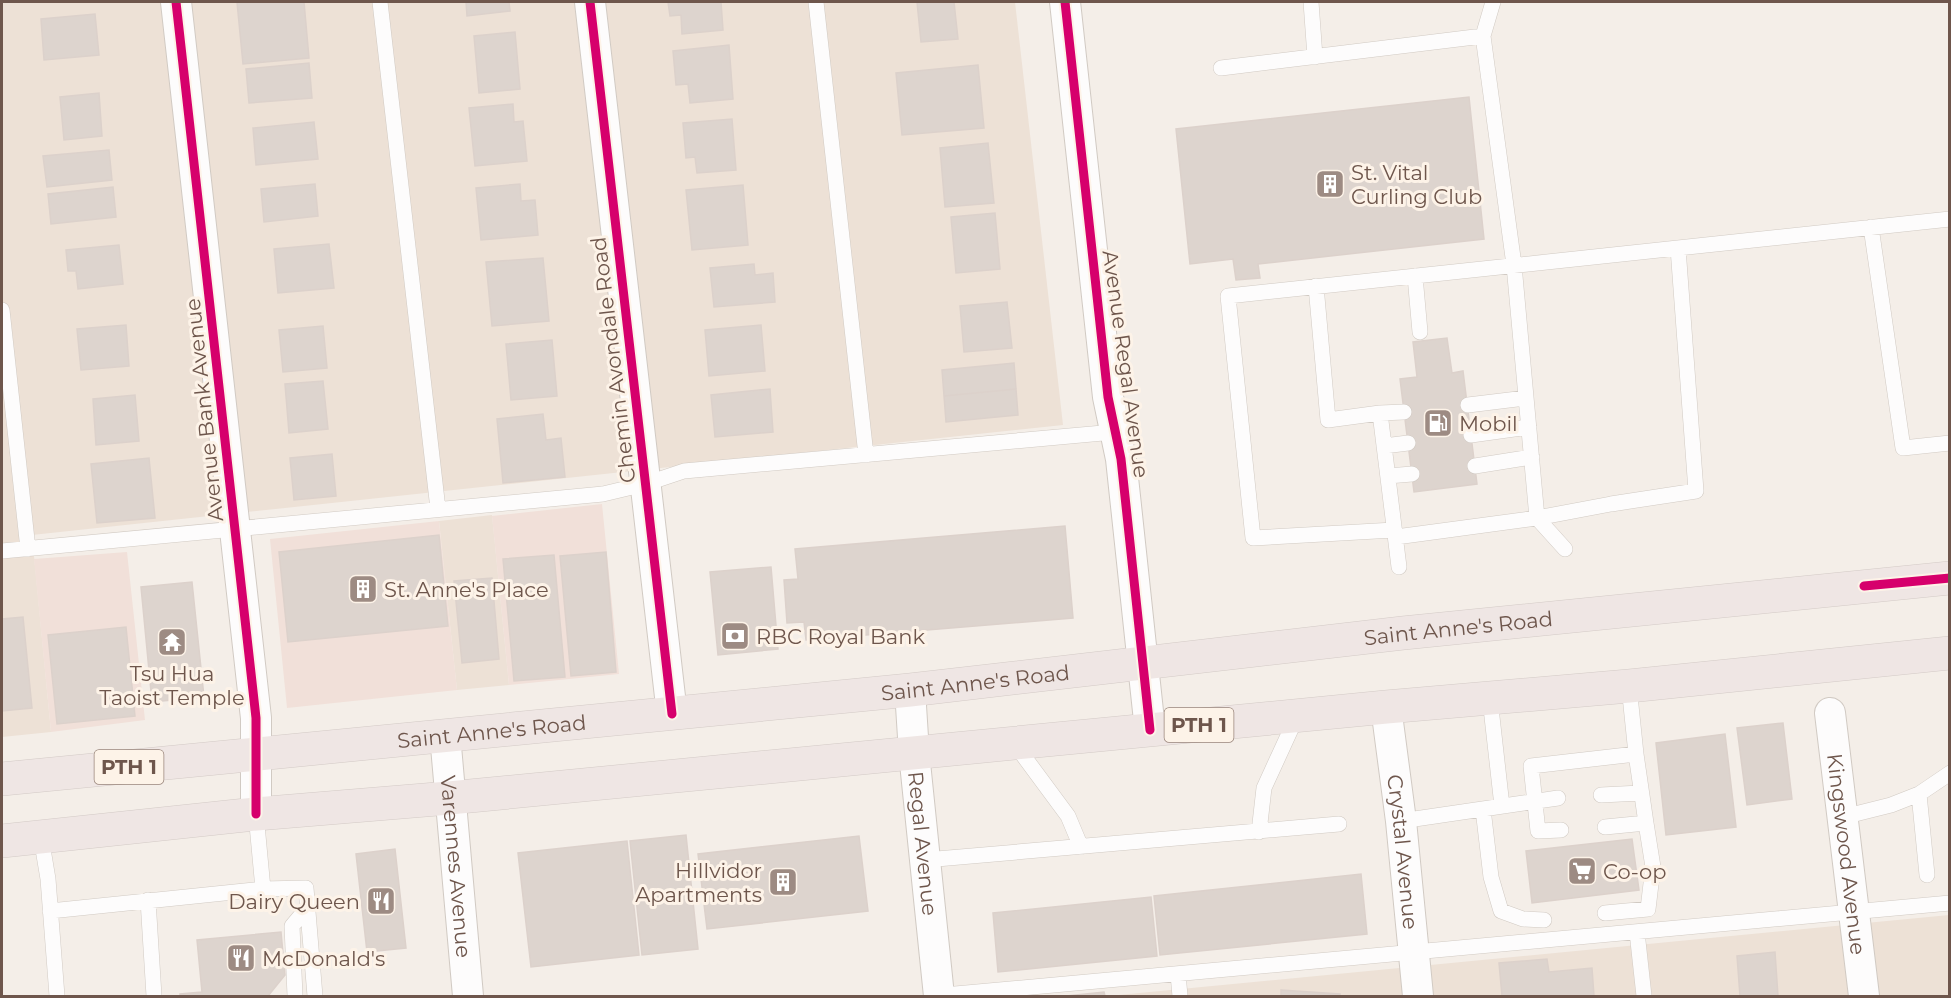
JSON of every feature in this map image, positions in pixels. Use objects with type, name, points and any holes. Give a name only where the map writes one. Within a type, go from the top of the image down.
[{"type":"highway","name":"Saint Anne's Road","points":[[2,779],[910,690],[1402,633],[1950,578]]},
{"type":"highway","name":"PTH 1","points":[[2,841],[256,814],[449,798],[1386,707],[1629,686],[1950,653]]},
{"type":"street","name":"Avenue Bank Avenue","points":[[176,2],[256,718],[256,814]]},
{"type":"street","name":"Chemin Avondale Road","points":[[590,2],[672,714]]},
{"type":"street","name":"Avenue Regal Avenue","points":[[1065,2],[1108,397],[1121,459],[1150,730]]},
{"type":"street","name":"Regal Avenue","points":[[910,690],[935,996]]},
{"type":"street","name":"Crystal Avenue","points":[[1386,707],[1401,821],[1418,996]]},
{"type":"street","name":"Kingswood Avenue","points":[[1830,713],[1864,996]]},
{"type":"street","name":"Varennes Avenue","points":[[445,735],[468,996]]},
{"type":"lane","points":[[380,2],[438,510]]},
{"type":"lane","points":[[816,2],[866,455]]},
{"type":"lane","points":[[1311,2],[1315,57]]},
{"type":"lane","points":[[1492,2],[1483,36],[1514,266],[1538,518],[1565,549]]},
{"type":"lane","points":[[1221,68],[1483,36]]},
{"type":"lane","points":[[1678,248],[1696,491],[1538,518],[1395,533],[1253,538],[1228,296],[1316,286],[1950,219]]},
{"type":"lane","points":[[1871,227],[1903,448],[1950,443]]},
{"type":"lane","points":[[1415,276],[1420,332]]},
{"type":"lane","points":[[1316,286],[1328,420],[1404,412]]},
{"type":"lane","points":[[2,310],[28,549]]},
{"type":"lane","points":[[1468,405],[1526,398]]},
{"type":"lane","points":[[1380,413],[1399,567]]},
{"type":"lane","points":[[1471,435],[1529,427]]},
{"type":"lane","points":[[2,551],[603,494],[645,484],[679,472],[1114,432]]},
{"type":"lane","points":[[1384,446],[1408,443]]},
{"type":"lane","points":[[1475,466],[1532,457]]},
{"type":"lane","points":[[1388,476],[1412,474]]},
{"type":"lane","points":[[1605,913],[1648,909],[1653,867],[1641,793],[1629,686]]},
{"type":"lane","points":[[1490,699],[1502,806]]},
{"type":"lane","points":[[1259,832],[1264,788],[1297,716]]},
{"type":"lane","points":[[1014,743],[1068,816],[1081,847]]},
{"type":"lane","points":[[1561,830],[1538,831],[1531,766],[1636,754]]},
{"type":"lane","points":[[1843,817],[1891,805],[1919,794],[1950,773]]},
{"type":"lane","points":[[1601,795],[1641,793]]},
{"type":"lane","points":[[1919,794],[1927,875]]},
{"type":"lane","points":[[1401,821],[1558,798]]},
{"type":"lane","points":[[1483,809],[1491,877],[1501,912],[1523,919],[1544,920]]},
{"type":"lane","points":[[256,814],[263,889]]},
{"type":"lane","points":[[1605,827],[1646,823]]},
{"type":"lane","points":[[925,860],[1339,824]]},
{"type":"lane","points":[[41,837],[57,996]]},
{"type":"lane","points":[[50,911],[263,889],[306,888],[315,996]]},
{"type":"lane","points":[[148,900],[154,996]]},
{"type":"lane","points":[[935,996],[1950,903]]},
{"type":"lane","points":[[294,996],[292,926],[308,907]]},
{"type":"lane","points":[[1637,932],[1644,996]]},
{"type":"lane","points":[[1178,974],[1180,996]]},
{"type":"shaded area","points":[[2,2],[1015,2],[1063,425],[32,535],[51,732],[2,737]]},
{"type":"shaded area","points":[[602,504],[619,674],[509,685],[492,516]]},
{"type":"shaded area","points":[[492,515],[509,685],[457,690],[439,521]]},
{"type":"shaded area","points":[[439,521],[457,690],[287,708],[270,539]]},
{"type":"shaded area","points":[[127,552],[145,720],[51,732],[34,559]]},
{"type":"shaded area","points":[[1949,915],[1949,996],[1108,996]]},
{"type":"building","points":[[237,2],[304,2],[309,58],[243,64]]},
{"type":"building","points":[[466,2],[509,2],[510,11],[467,16]]},
{"type":"building","points":[[668,2],[721,2],[723,30],[682,34],[681,15],[670,16]]},
{"type":"building","points":[[917,2],[954,2],[958,39],[921,42]]},
{"type":"building","points":[[95,14],[99,55],[44,60],[41,19]]},
{"type":"building","points":[[515,32],[520,89],[479,93],[474,36]]},
{"type":"building","points":[[729,45],[733,99],[690,103],[688,84],[676,85],[673,51]]},
{"type":"building","points":[[309,63],[312,98],[249,103],[246,69]]},
{"type":"building","points":[[978,65],[984,128],[902,135],[896,73]]},
{"type":"building","points":[[99,93],[102,136],[64,140],[60,97]]},
{"type":"building","name":"St. Vital Curling Club","points":[[1469,97],[1484,239],[1258,264],[1260,278],[1236,280],[1233,259],[1190,264],[1176,129]]},
{"type":"building","points":[[513,104],[514,122],[523,121],[527,161],[475,166],[469,108]]},
{"type":"building","points":[[732,119],[736,170],[697,173],[695,157],[686,158],[683,123]]},
{"type":"building","points":[[314,122],[318,159],[256,165],[253,128]]},
{"type":"building","points":[[988,143],[994,203],[945,207],[940,148]]},
{"type":"building","points":[[109,150],[112,180],[47,187],[43,156]]},
{"type":"building","points":[[315,184],[318,216],[264,222],[261,189]]},
{"type":"building","points":[[520,184],[521,201],[535,200],[538,235],[481,240],[476,188]]},
{"type":"building","points":[[743,185],[748,245],[692,250],[686,190]]},
{"type":"building","points":[[113,187],[116,217],[51,224],[48,194]]},
{"type":"building","points":[[995,213],[1000,269],[956,273],[951,217]]},
{"type":"building","points":[[329,244],[334,288],[278,293],[274,249]]},
{"type":"building","points":[[119,245],[123,284],[78,289],[76,271],[68,271],[66,250]]},
{"type":"building","points":[[543,258],[549,321],[492,326],[486,262]]},
{"type":"building","points":[[754,264],[755,275],[773,273],[775,302],[714,307],[710,268]]},
{"type":"building","points":[[1007,302],[1012,348],[964,352],[960,306]]},
{"type":"building","points":[[126,325],[129,366],[81,370],[77,329]]},
{"type":"building","points":[[761,325],[765,371],[709,376],[705,330]]},
{"type":"building","points":[[323,326],[327,368],[283,372],[279,330]]},
{"type":"building","name":"Mobil","points":[[1447,338],[1452,373],[1463,371],[1477,484],[1414,492],[1400,379],[1417,377],[1413,342]]},
{"type":"building","points":[[552,340],[557,396],[511,400],[506,344]]},
{"type":"building","points":[[1014,363],[1016,389],[944,396],[942,370]]},
{"type":"building","points":[[323,381],[328,429],[289,433],[285,384]]},
{"type":"building","points":[[770,389],[773,432],[715,437],[711,395]]},
{"type":"building","points":[[1016,389],[1018,415],[946,422],[944,396]]},
{"type":"building","points":[[135,395],[139,441],[96,445],[93,399]]},
{"type":"building","points":[[543,414],[546,440],[561,438],[565,477],[503,483],[497,419]]},
{"type":"building","points":[[332,454],[336,496],[294,500],[290,458]]},
{"type":"building","points":[[149,458],[155,518],[97,523],[91,464]]},
{"type":"building","points":[[1065,526],[1073,618],[806,640],[804,622],[787,623],[784,580],[798,579],[795,549]]},
{"type":"building","name":"St. Anne's Place","points":[[439,535],[448,626],[288,642],[279,552]]},
{"type":"building","points":[[606,552],[616,672],[571,676],[560,556]]},
{"type":"building","points":[[554,555],[565,677],[514,681],[503,559]]},
{"type":"building","points":[[771,567],[778,649],[718,655],[710,572]]},
{"type":"building","points":[[492,578],[499,659],[462,663],[454,581]]},
{"type":"building","name":"Tsu Hua Taoist Temple","points":[[192,582],[204,697],[152,702],[141,587]]},
{"type":"building","points":[[23,617],[32,708],[2,711],[2,619]]},
{"type":"building","points":[[126,627],[135,716],[57,724],[48,635]]},
{"type":"building","points":[[1783,723],[1792,799],[1747,805],[1737,728]]},
{"type":"building","points":[[1725,734],[1736,827],[1666,835],[1656,743]]},
{"type":"building","points":[[686,835],[698,949],[642,955],[630,841]]},
{"type":"building","name":"Hillvidor Apartments","points":[[859,836],[868,911],[707,929],[698,854]]},
{"type":"building","name":"Co-op","points":[[1632,839],[1639,890],[1532,903],[1526,851]]},
{"type":"building","points":[[627,841],[639,955],[531,967],[518,853]]},
{"type":"building","name":"Dairy Queen","points":[[395,849],[406,948],[367,952],[356,854]]},
{"type":"building","points":[[1361,874],[1367,934],[1160,955],[1154,896]]},
{"type":"building","points":[[1151,897],[1157,956],[998,972],[993,913]]},
{"type":"building","name":"McDonald's","points":[[281,932],[285,975],[268,996],[180,996],[180,994],[202,992],[197,940]]},
{"type":"building","points":[[1775,952],[1778,996],[1740,996],[1737,956]]},
{"type":"building","points":[[1547,959],[1549,972],[1592,968],[1594,996],[1502,996],[1499,963]]},
{"type":"building","points":[[1281,990],[1340,994],[1340,996],[1281,996]]},
{"type":"building","points":[[1104,992],[1105,996],[1066,996]]},
{"type":"cycle path","points":[[176,2],[256,718],[256,814]]},
{"type":"cycle path","points":[[590,2],[672,714]]},
{"type":"cycle path","points":[[1065,2],[1108,397],[1121,459],[1150,730]]},
{"type":"cycle path","points":[[1864,586],[1950,578]]},
{"type":"place","name":"St. Vital Curling Club","points":[[1330,184]]},
{"type":"place","name":"Mobil","points":[[1438,423]]},
{"type":"place","name":"St. Anne's Place","points":[[363,589]]},
{"type":"place","name":"RBC Royal Bank","points":[[735,636]]},
{"type":"place","name":"Tsu Hua Taoist Temple","points":[[172,642]]},
{"type":"place","name":"Co-op","points":[[1582,871]]},
{"type":"place","name":"Hillvidor Apartments","points":[[783,882]]},
{"type":"place","name":"Dairy Queen","points":[[381,901]]},
{"type":"place","name":"McDonald's","points":[[241,958]]}]
